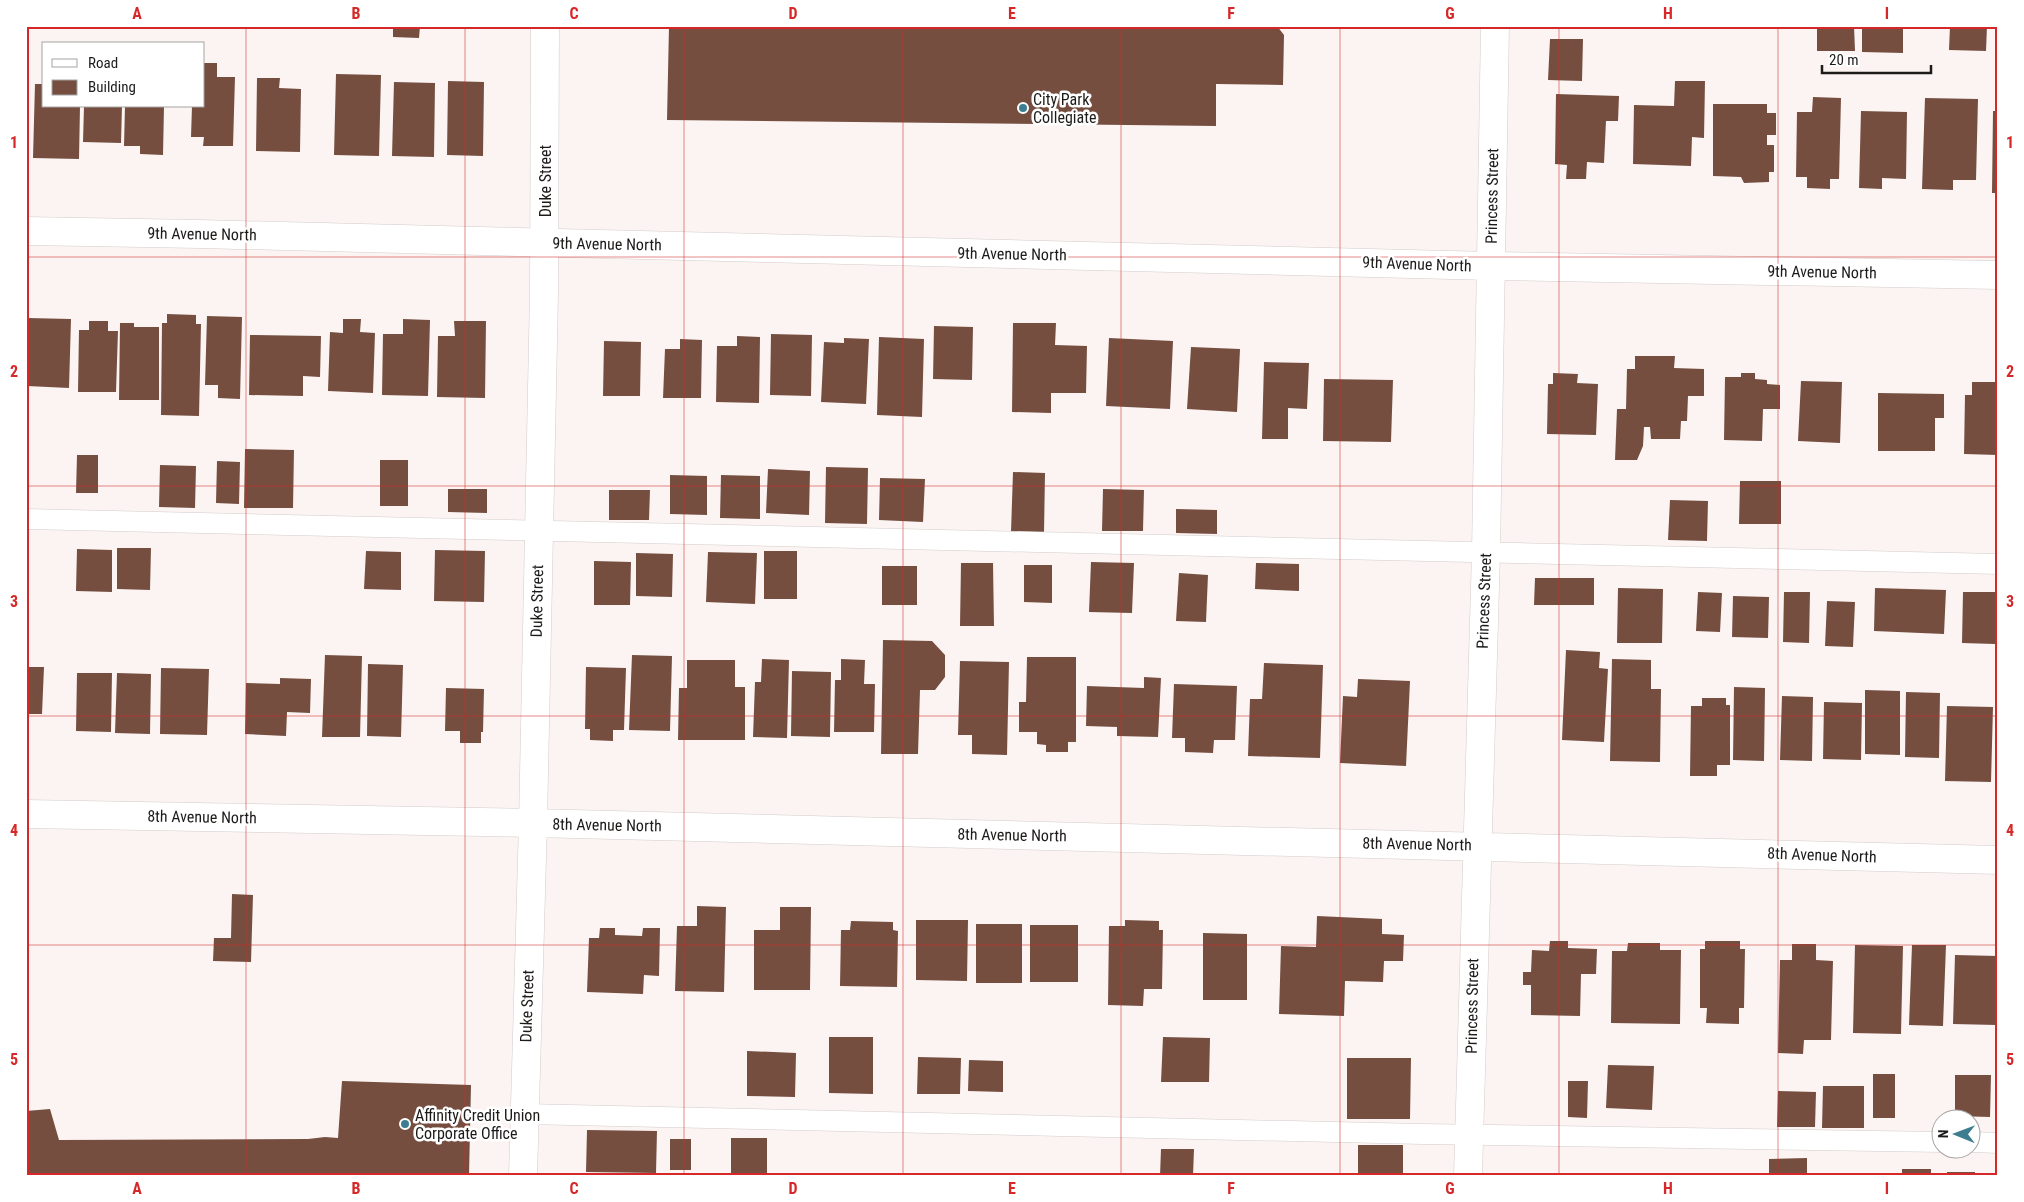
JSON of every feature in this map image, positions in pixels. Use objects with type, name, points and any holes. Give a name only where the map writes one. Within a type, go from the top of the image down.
[{"type":"street","name":"Duke Street","points":[[523,1176],[533,823],[544,242],[545,26]]},
{"type":"street","name":"Princess Street","points":[[1468,1176],[1476,846],[1486,552],[1495,26]]},
{"type":"street","name":"9th Avenue North","points":[[26,232],[200,234],[1491,266],[1998,276]]},
{"type":"street","name":"8th Avenue North","points":[[26,814],[533,823],[1998,860]]},
{"type":"lane","points":[[26,519],[1998,564]]},
{"type":"lane","points":[[524,1114],[1469,1135],[1932,1142]]},
{"type":"lane","points":[[1982,1142],[1998,1143]]},
{"type":"building","points":[[393,26],[420,26],[419,38],[393,37]]},
{"type":"building","points":[[669,26],[1277,26],[1284,35],[1283,85],[1216,84],[1216,126],[667,120]]},
{"type":"building","points":[[1817,26],[1854,26],[1855,51],[1817,51]]},
{"type":"building","points":[[1862,26],[1903,26],[1903,53],[1862,52]]},
{"type":"building","points":[[1950,26],[1987,26],[1986,51],[1949,50]]},
{"type":"building","points":[[1550,39],[1583,39],[1582,81],[1548,80]]},
{"type":"building","points":[[205,63],[217,63],[217,77],[235,77],[233,146],[203,146],[204,137],[191,137],[192,108],[205,108]]},
{"type":"building","points":[[336,74],[381,75],[379,156],[334,155]]},
{"type":"building","points":[[257,78],[280,78],[279,88],[301,89],[300,152],[256,151]]},
{"type":"building","points":[[448,81],[484,82],[483,156],[447,155]]},
{"type":"building","points":[[1675,81],[1705,81],[1704,138],[1692,137],[1691,166],[1633,164],[1634,105],[1674,106]]},
{"type":"building","points":[[394,82],[435,83],[434,157],[392,156]]},
{"type":"building","points":[[35,84],[42,84],[42,108],[80,108],[79,159],[33,158]]},
{"type":"building","points":[[1556,94],[1619,96],[1618,121],[1606,121],[1604,163],[1587,162],[1586,179],[1566,179],[1567,165],[1555,164]]},
{"type":"building","points":[[1813,97],[1841,98],[1839,179],[1830,179],[1830,189],[1807,188],[1807,177],[1796,177],[1797,112],[1812,112]]},
{"type":"building","points":[[1925,98],[1978,99],[1976,180],[1953,180],[1953,190],[1922,189]]},
{"type":"building","points":[[1713,104],[1767,104],[1767,113],[1776,113],[1776,135],[1767,135],[1767,145],[1774,145],[1774,172],[1769,172],[1769,182],[1744,183],[1741,177],[1713,176]]},
{"type":"building","points":[[84,108],[122,108],[121,143],[83,142]]},
{"type":"building","points":[[125,108],[164,108],[163,155],[140,154],[140,146],[124,146]]},
{"type":"building","points":[[1861,111],[1907,112],[1906,179],[1882,178],[1882,189],[1859,188]]},
{"type":"building","points":[[1993,111],[1998,111],[1998,193],[1992,193]]},
{"type":"building","points":[[167,314],[196,315],[196,324],[201,324],[199,416],[161,415],[162,323],[167,323]]},
{"type":"building","points":[[207,316],[242,317],[240,399],[218,398],[218,385],[205,385]]},
{"type":"building","points":[[28,318],[71,319],[69,388],[27,386]]},
{"type":"building","points":[[343,319],[361,319],[360,332],[375,333],[373,393],[328,391],[330,332],[343,333]]},
{"type":"building","points":[[403,319],[430,320],[428,396],[382,395],[383,334],[403,334]]},
{"type":"building","points":[[89,321],[108,321],[108,331],[118,331],[116,392],[78,392],[79,330],[89,330]]},
{"type":"building","points":[[454,321],[486,321],[485,398],[437,397],[438,336],[455,336]]},
{"type":"building","points":[[120,323],[134,323],[134,327],[159,327],[159,400],[119,400]]},
{"type":"building","points":[[1013,323],[1056,323],[1055,345],[1087,346],[1086,393],[1051,393],[1051,413],[1012,412]]},
{"type":"building","points":[[934,326],[973,327],[972,380],[933,379]]},
{"type":"building","points":[[771,334],[812,335],[811,396],[770,395]]},
{"type":"building","points":[[250,335],[321,336],[320,377],[303,376],[303,396],[249,395]]},
{"type":"building","points":[[737,336],[760,337],[759,403],[716,402],[717,346],[737,346]]},
{"type":"building","points":[[879,337],[924,339],[922,417],[877,415]]},
{"type":"building","points":[[844,338],[869,339],[866,404],[821,402],[824,342],[844,343]]},
{"type":"building","points":[[1109,338],[1173,341],[1170,409],[1106,406]]},
{"type":"building","points":[[680,339],[702,340],[701,398],[663,398],[665,349],[680,349]]},
{"type":"building","points":[[604,341],[641,342],[640,396],[603,396]]},
{"type":"building","points":[[1191,347],[1240,349],[1237,412],[1187,409]]},
{"type":"building","points":[[1635,356],[1675,356],[1674,368],[1704,369],[1704,396],[1688,396],[1687,421],[1681,421],[1680,439],[1651,439],[1650,427],[1644,427],[1643,446],[1637,460],[1615,460],[1617,409],[1626,409],[1627,369],[1635,369]]},
{"type":"building","points":[[1264,362],[1309,363],[1307,409],[1288,408],[1288,439],[1262,439]]},
{"type":"building","points":[[1553,373],[1578,374],[1577,383],[1598,384],[1596,435],[1547,434],[1548,384],[1553,384]]},
{"type":"building","points":[[1741,373],[1755,373],[1755,379],[1767,380],[1767,384],[1780,385],[1780,409],[1763,409],[1762,441],[1724,440],[1725,377],[1741,377]]},
{"type":"building","points":[[1324,379],[1393,380],[1391,442],[1323,441]]},
{"type":"building","points":[[1801,381],[1842,382],[1840,443],[1798,441]]},
{"type":"building","points":[[1972,382],[1998,382],[1998,455],[1964,454],[1965,395],[1972,395]]},
{"type":"building","points":[[1878,393],[1944,394],[1944,418],[1935,418],[1935,451],[1878,451]]},
{"type":"building","points":[[245,449],[294,450],[293,508],[244,508]]},
{"type":"building","points":[[77,455],[98,455],[98,493],[76,493]]},
{"type":"building","points":[[380,460],[408,460],[408,506],[380,506]]},
{"type":"building","points":[[217,461],[240,462],[239,504],[216,503]]},
{"type":"building","points":[[160,465],[196,466],[195,508],[159,507]]},
{"type":"building","points":[[826,467],[868,468],[867,524],[825,523]]},
{"type":"building","points":[[768,469],[810,471],[809,515],[766,513]]},
{"type":"building","points":[[1013,472],[1045,473],[1044,533],[1011,532]]},
{"type":"building","points":[[670,475],[707,476],[707,515],[670,514]]},
{"type":"building","points":[[721,475],[760,476],[760,519],[720,518]]},
{"type":"building","points":[[880,478],[925,479],[923,522],[879,520]]},
{"type":"building","points":[[1740,481],[1781,481],[1781,524],[1739,524]]},
{"type":"building","points":[[448,489],[487,489],[487,513],[448,512]]},
{"type":"building","points":[[1103,489],[1144,490],[1143,531],[1102,531]]},
{"type":"building","points":[[609,490],[650,490],[649,520],[609,520]]},
{"type":"building","points":[[1670,500],[1708,501],[1707,541],[1668,540]]},
{"type":"building","points":[[1176,509],[1217,510],[1217,534],[1176,533]]},
{"type":"building","points":[[117,548],[151,548],[150,590],[117,589]]},
{"type":"building","points":[[77,549],[112,550],[112,592],[76,591]]},
{"type":"building","points":[[435,550],[485,551],[484,602],[434,601]]},
{"type":"building","points":[[366,551],[401,552],[401,590],[364,589]]},
{"type":"building","points":[[764,551],[797,551],[797,599],[764,599]]},
{"type":"building","points":[[708,552],[757,553],[755,604],[706,602]]},
{"type":"building","points":[[636,553],[673,554],[672,597],[636,596]]},
{"type":"building","points":[[594,561],[631,562],[630,605],[594,605]]},
{"type":"building","points":[[1091,562],[1134,563],[1132,613],[1089,612]]},
{"type":"building","points":[[961,563],[993,563],[994,626],[960,626]]},
{"type":"building","points":[[1256,563],[1299,564],[1299,591],[1255,589]]},
{"type":"building","points":[[1024,565],[1052,565],[1052,603],[1024,602]]},
{"type":"building","points":[[882,566],[917,566],[917,605],[882,605]]},
{"type":"building","points":[[1179,573],[1208,575],[1206,622],[1176,621]]},
{"type":"building","points":[[1535,578],[1594,578],[1594,605],[1534,605]]},
{"type":"building","points":[[1618,588],[1663,589],[1662,643],[1617,643]]},
{"type":"building","points":[[1875,588],[1946,590],[1944,634],[1874,631]]},
{"type":"building","points":[[1698,592],[1722,593],[1720,632],[1696,631]]},
{"type":"building","points":[[1784,592],[1810,592],[1809,643],[1783,642]]},
{"type":"building","points":[[1963,592],[1996,592],[1995,644],[1962,643]]},
{"type":"building","points":[[1733,596],[1769,597],[1768,638],[1732,637]]},
{"type":"building","points":[[1827,601],[1855,602],[1853,647],[1825,646]]},
{"type":"building","points":[[883,640],[932,641],[945,655],[945,677],[935,690],[920,690],[918,754],[881,754]]},
{"type":"building","points":[[1566,650],[1600,652],[1599,668],[1608,669],[1604,742],[1562,740]]},
{"type":"building","points":[[325,655],[362,656],[360,737],[322,737]]},
{"type":"building","points":[[632,655],[672,656],[670,731],[629,730]]},
{"type":"building","points":[[1027,657],[1076,657],[1076,742],[1068,742],[1068,752],[1046,752],[1046,745],[1037,744],[1037,732],[1019,732],[1019,702],[1026,702]]},
{"type":"building","points":[[762,659],[789,660],[787,738],[753,737],[755,682],[761,682]]},
{"type":"building","points":[[841,659],[865,660],[864,684],[875,684],[874,732],[834,732],[835,680],[841,680]]},
{"type":"building","points":[[1612,659],[1651,660],[1651,689],[1661,689],[1660,762],[1610,761]]},
{"type":"building","points":[[687,660],[735,660],[735,687],[745,687],[745,740],[678,740],[679,688],[687,688]]},
{"type":"building","points":[[960,661],[1009,662],[1007,755],[972,754],[972,735],[958,735]]},
{"type":"building","points":[[1264,663],[1323,665],[1320,758],[1248,756],[1250,699],[1262,699]]},
{"type":"building","points":[[368,664],[403,665],[401,737],[367,736]]},
{"type":"building","points":[[26,667],[44,667],[42,714],[26,714]]},
{"type":"building","points":[[586,667],[626,668],[624,730],[613,730],[613,741],[590,740],[590,729],[585,729]]},
{"type":"building","points":[[161,668],[209,669],[207,735],[160,734]]},
{"type":"building","points":[[792,671],[831,672],[830,737],[791,736]]},
{"type":"building","points":[[77,673],[112,673],[111,732],[76,731]]},
{"type":"building","points":[[117,673],[151,674],[150,734],[115,733]]},
{"type":"building","points":[[1144,677],[1161,678],[1158,737],[1117,736],[1117,727],[1086,726],[1087,686],[1144,688]]},
{"type":"building","points":[[280,678],[311,679],[310,713],[287,712],[286,736],[245,734],[246,683],[280,684]]},
{"type":"building","points":[[1358,679],[1410,681],[1406,766],[1340,763],[1343,696],[1357,697]]},
{"type":"building","points":[[1174,684],[1237,686],[1235,740],[1214,740],[1213,753],[1185,752],[1185,738],[1172,738]]},
{"type":"building","points":[[1734,687],[1765,688],[1764,761],[1733,760]]},
{"type":"building","points":[[446,688],[484,689],[481,743],[460,743],[460,731],[445,731]]},
{"type":"building","points":[[1865,690],[1900,691],[1900,755],[1865,754]]},
{"type":"building","points":[[1906,692],[1940,693],[1939,758],[1905,757]]},
{"type":"building","points":[[1782,696],[1813,697],[1812,761],[1780,760]]},
{"type":"building","points":[[1702,698],[1726,698],[1726,705],[1730,705],[1730,765],[1717,765],[1717,776],[1690,776],[1691,706],[1702,706]]},
{"type":"building","points":[[1824,702],[1862,703],[1861,760],[1823,759]]},
{"type":"building","points":[[1947,706],[1993,707],[1991,782],[1945,781]]},
{"type":"building","points":[[232,894],[253,895],[251,962],[213,961],[214,938],[231,938]]},
{"type":"building","points":[[697,906],[726,907],[724,992],[675,991],[677,926],[697,926]]},
{"type":"building","points":[[780,907],[811,907],[810,990],[754,990],[754,930],[780,930]]},
{"type":"building","points":[[1317,916],[1382,919],[1382,934],[1404,935],[1403,961],[1384,961],[1383,982],[1345,981],[1344,1016],[1279,1014],[1281,946],[1316,947]]},
{"type":"building","points":[[916,920],[968,920],[967,981],[916,980]]},
{"type":"building","points":[[1125,920],[1159,921],[1159,930],[1163,930],[1162,989],[1144,989],[1143,1006],[1108,1005],[1109,926],[1125,926]]},
{"type":"building","points":[[851,921],[893,922],[893,930],[898,931],[897,987],[840,986],[841,930],[850,930]]},
{"type":"building","points":[[976,924],[1022,924],[1022,983],[976,983]]},
{"type":"building","points":[[1030,925],[1078,925],[1078,982],[1030,982]]},
{"type":"building","points":[[600,928],[615,928],[615,935],[642,936],[643,928],[660,928],[659,976],[644,975],[643,994],[587,992],[589,938],[599,938]]},
{"type":"building","points":[[1203,933],[1247,934],[1247,1000],[1203,1000]]},
{"type":"building","points":[[1550,941],[1568,941],[1568,948],[1597,949],[1596,974],[1581,974],[1580,1016],[1531,1015],[1531,985],[1523,985],[1523,972],[1531,972],[1532,950],[1549,951]]},
{"type":"building","points":[[1705,941],[1740,941],[1740,949],[1745,949],[1744,1008],[1739,1008],[1739,1024],[1706,1023],[1707,1008],[1700,1008],[1700,949],[1705,949]]},
{"type":"building","points":[[1628,943],[1660,943],[1660,950],[1681,950],[1680,1024],[1611,1023],[1612,951],[1627,951]]},
{"type":"building","points":[[1792,944],[1816,944],[1816,960],[1833,961],[1831,1040],[1804,1040],[1803,1054],[1778,1053],[1780,960],[1792,960]]},
{"type":"building","points":[[1855,945],[1903,946],[1901,1034],[1853,1033]]},
{"type":"building","points":[[1912,945],[1946,945],[1943,1026],[1909,1025]]},
{"type":"building","points":[[1955,955],[1998,956],[1997,1025],[1953,1024]]},
{"type":"building","points":[[829,1037],[873,1037],[873,1094],[829,1093]]},
{"type":"building","points":[[1163,1037],[1210,1038],[1209,1082],[1161,1082]]},
{"type":"building","points":[[747,1051],[796,1053],[795,1097],[747,1096]]},
{"type":"building","points":[[918,1057],[961,1058],[960,1094],[917,1094]]},
{"type":"building","points":[[1347,1058],[1411,1058],[1410,1119],[1347,1119]]},
{"type":"building","points":[[969,1060],[1003,1061],[1003,1092],[968,1091]]},
{"type":"building","points":[[1608,1065],[1654,1066],[1652,1110],[1606,1108]]},
{"type":"building","points":[[1873,1074],[1895,1074],[1895,1118],[1873,1118]]},
{"type":"building","points":[[1955,1075],[1991,1075],[1990,1117],[1982,1117],[1982,1110],[1955,1110]]},
{"type":"building","name":"Affinity Credit Union Corporate Office","points":[[342,1081],[471,1085],[469,1176],[26,1176],[26,1111],[50,1109],[59,1140],[338,1138]]},
{"type":"building","points":[[1568,1081],[1588,1081],[1587,1118],[1568,1117]]},
{"type":"building","points":[[1823,1086],[1864,1086],[1864,1128],[1822,1128]]},
{"type":"building","points":[[1778,1091],[1816,1092],[1815,1127],[1777,1127]]},
{"type":"building","points":[[587,1130],[657,1131],[656,1173],[586,1172]]},
{"type":"building","points":[[731,1138],[767,1138],[767,1176],[731,1176]]},
{"type":"building","points":[[670,1139],[691,1139],[691,1170],[670,1170]]},
{"type":"building","points":[[1358,1145],[1403,1145],[1403,1176],[1358,1176]]},
{"type":"building","points":[[1161,1149],[1194,1149],[1193,1176],[1160,1176]]},
{"type":"building","points":[[1807,1158],[1807,1176],[1769,1176],[1769,1159]]},
{"type":"building","points":[[1902,1169],[1931,1169],[1931,1176],[1902,1176]]},
{"type":"building","points":[[1947,1172],[1975,1172],[1975,1176],[1947,1176]]},
{"type":"place","name":"City Park Collegiate","points":[[1023,108]]},
{"type":"place","name":"Affinity Credit Union Corporate Office","points":[[405,1124]]}]
